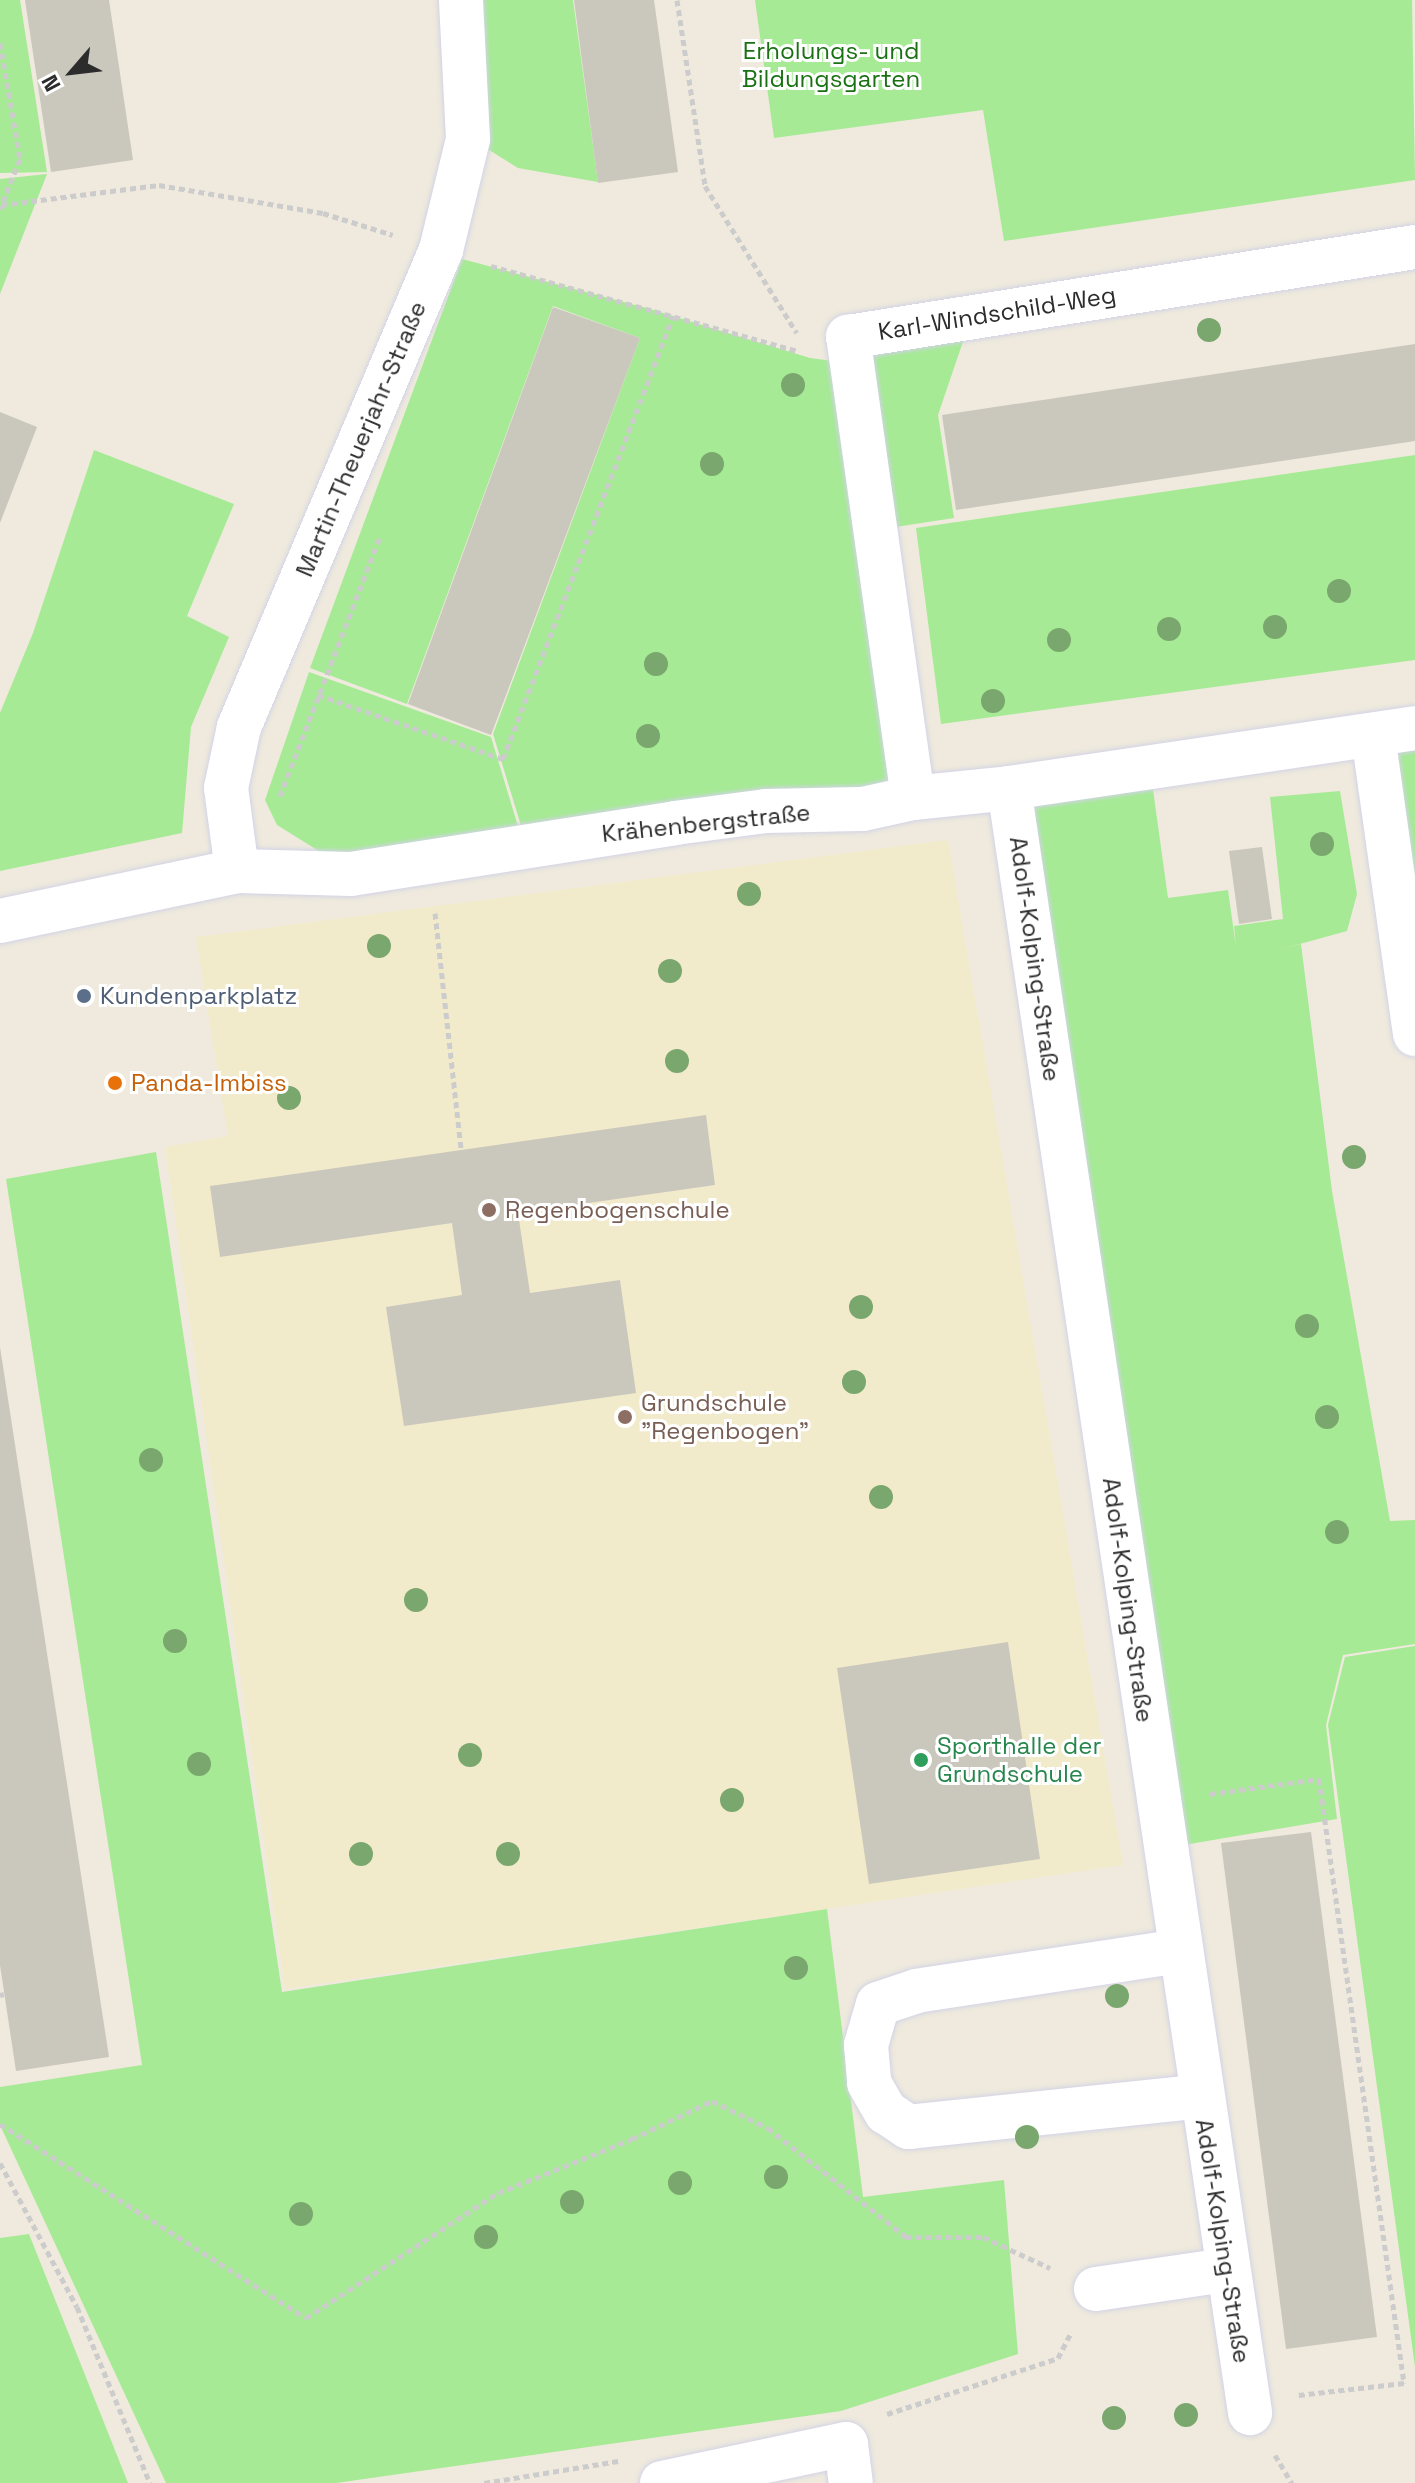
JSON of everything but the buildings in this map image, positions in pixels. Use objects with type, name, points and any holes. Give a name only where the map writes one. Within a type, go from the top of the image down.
[{"type":"street","name":"Martin-Theuerjahr-Straße","points":[[237,871],[226,788],[239,727],[441,250],[468,139],[461,0]]},
{"type":"street","name":"Karl-Windschild-Weg","points":[[913,798],[831,358],[848,337],[1415,247]]},
{"type":"street","name":"Krähenbergstraße","points":[[0,921],[237,871],[351,874],[766,811],[863,809],[913,798],[1009,788],[1394,731]]},
{"type":"street","points":[[1394,731],[1415,1034]]},
{"type":"street","name":"Adolf-Kolping-Straße","points":[[1009,788],[1226,2270],[1250,2413]]},
{"type":"street","points":[[1180,1951],[917,1991],[878,2004],[866,2045],[869,2083],[886,2112],[908,2127],[1202,2096]]},
{"type":"street","points":[[1096,2289],[1226,2270]]},
{"type":"street","points":[[662,2483],[846,2444],[851,2483]]},
{"type":"path","points":[[677,0],[705,186],[831,358]]},
{"type":"path","points":[[0,43],[20,159],[1,207],[159,185],[323,213],[441,250],[831,358]]},
{"type":"path","points":[[318,695],[503,759],[673,315]]},
{"type":"path","points":[[434,904],[461,1150]]},
{"type":"path","points":[[1193,1796],[1319,1779],[1404,2383],[1289,2396]]},
{"type":"path","points":[[0,2124],[306,2318],[498,2193],[632,2139],[712,2101],[768,2128],[906,2237],[983,2237],[1096,2289]]},
{"type":"path","points":[[0,2163],[77,2307],[150,2483]]},
{"type":"shaded area","name":"Grundschule \"Regenbogen\"","points":[[948,840],[1123,1865],[285,1989],[165,1147],[228,1136],[196,937]]},
{"type":"green space","points":[[0,0],[20,0],[47,172],[0,173]]},
{"type":"green space","points":[[464,0],[573,0],[598,182],[518,168],[470,138]]},
{"type":"green space","name":"Erholungs- und Bildungsgarten","points":[[755,0],[1412,0],[1415,180],[1004,241],[983,110],[774,138]]},
{"type":"green space","points":[[47,174],[0,294],[0,179]]},
{"type":"green space","points":[[462,259],[650,309],[810,358],[849,363],[910,797],[526,842],[493,734],[640,338],[553,306],[407,704],[310,668]]},
{"type":"green space","points":[[970,321],[938,415],[954,518],[876,530],[850,339]]},
{"type":"green space","points":[[94,450],[234,504],[187,616],[229,637],[191,727],[182,833],[0,871],[0,713],[33,633]]},
{"type":"green space","points":[[1415,455],[1415,660],[941,724],[916,528]]},
{"type":"green space","points":[[309,672],[491,737],[523,843],[351,871],[277,825],[265,800]]},
{"type":"green space","points":[[1415,730],[1415,999],[1375,736]]},
{"type":"green space","points":[[1150,768],[1168,898],[1228,890],[1236,947],[1234,926],[1283,919],[1270,797],[1340,791],[1357,894],[1347,931],[1278,950],[1301,944],[1332,1191],[1390,1521],[1415,1520],[1415,1644],[1343,1655],[1326,1725],[1337,1819],[1166,1848],[1011,789]]},
{"type":"green space","points":[[156,1152],[282,1992],[827,1909],[863,2197],[1004,2180],[1018,2354],[841,2411],[336,2483],[166,2483],[0,2125],[0,2087],[142,2065],[6,1179]]},
{"type":"green space","points":[[1415,1646],[1415,2367],[1328,1725],[1345,1657]]},
{"type":"green space","points":[[29,2234],[128,2483],[0,2483],[0,2238]]},
{"type":"place","name":"Kundenparkplatz","points":[[84,996]]},
{"type":"place","name":"Panda-Imbiss","points":[[115,1083]]},
{"type":"place","name":"Regenbogenschule","points":[[489,1210]]},
{"type":"place","name":"Grundschule \"Regenbogen\"","points":[[625,1417]]},
{"type":"place","name":"Sporthalle der Grundschule","points":[[921,1760]]}]
